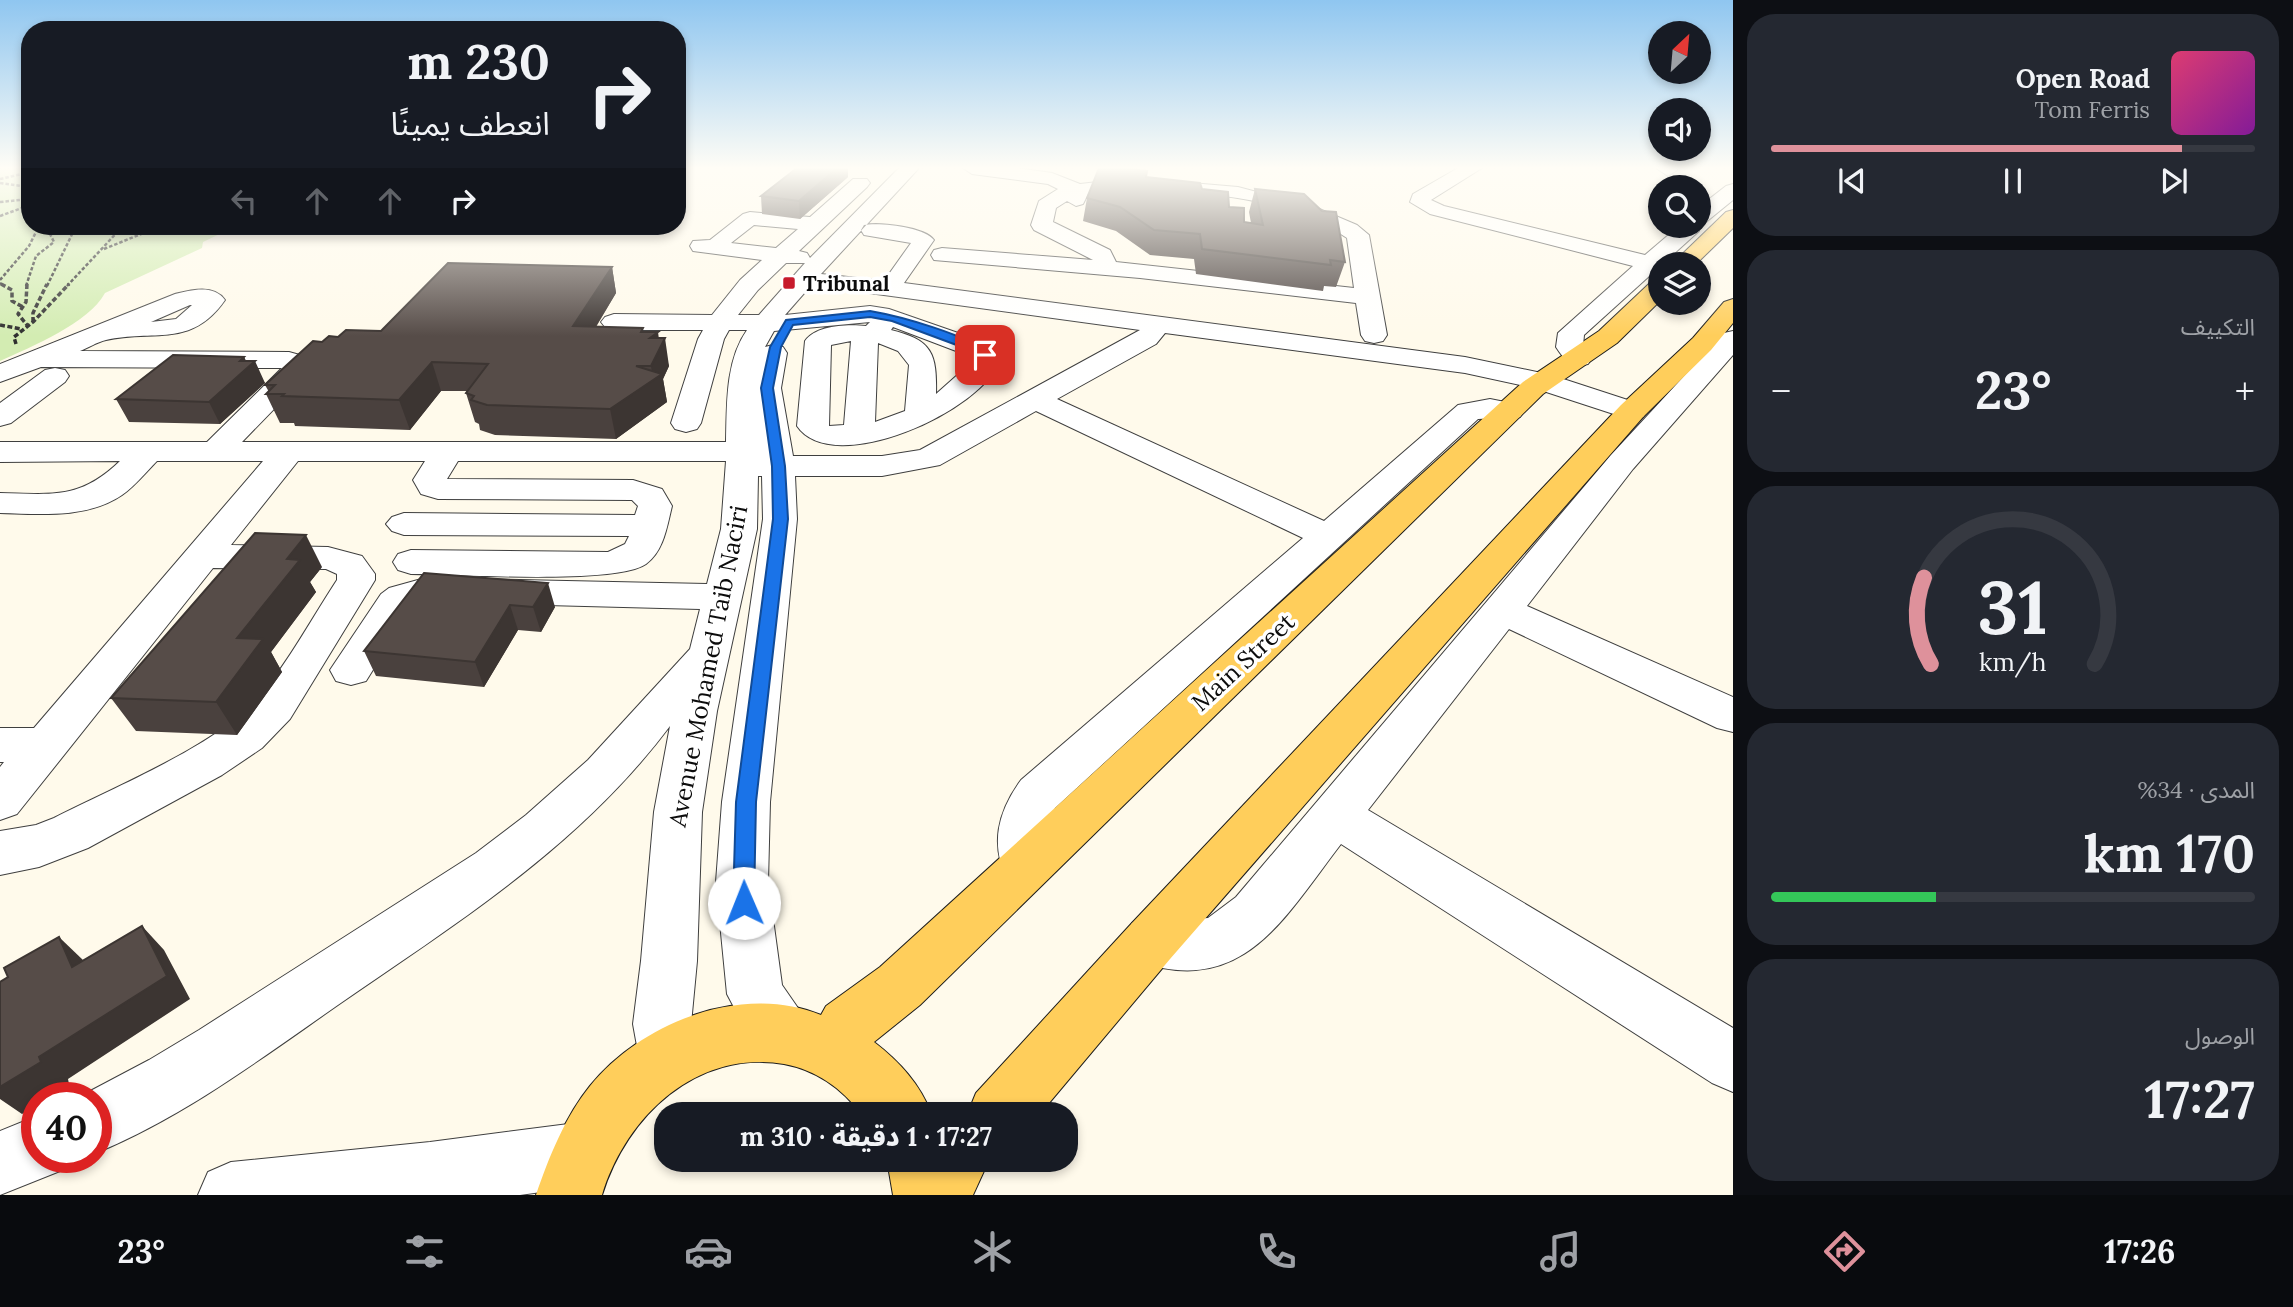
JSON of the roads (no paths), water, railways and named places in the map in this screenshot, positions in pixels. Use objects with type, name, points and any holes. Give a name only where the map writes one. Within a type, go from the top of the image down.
[{"type":"main road","points":[[1696,252],[1725,224]]},
{"type":"main road","name":"Main Street","points":[[806,1040],[848,1027],[900,986],[1541,381],[1608,337],[1648,283]]},
{"type":"main road","points":[[1009,1102],[1151,941],[1632,411],[1702,344],[1733,307]]},
{"type":"main road","points":[[576,1174],[621,1097],[669,1057],[695,1044],[723,1035],[751,1031],[806,1040],[859,1065],[881,1086],[892,1102]]},
{"type":"main road","points":[[921,1172],[926,1195]]},
{"type":"main road","points":[[937,1195],[950,1172]]},
{"type":"street","points":[[739,224],[711,243],[782,256],[828,268],[1159,324],[1465,365],[1541,381],[1632,411]]},
{"type":"street","points":[[805,224],[815,225]]},
{"type":"street","name":"Avenue Mohamed Taib Naciri","points":[[828,268],[854,224]]},
{"type":"street","name":"Avenue Mohamed Taib Naciri","points":[[669,1057],[662,1024],[669,961],[678,812],[695,711],[711,653],[738,529],[760,459],[769,408],[768,373],[776,347],[776,319],[878,224]]},
{"type":"street","points":[[1043,224],[1045,229],[1084,239],[1120,255],[1121,260],[1110,268]]},
{"type":"street","points":[[1075,224],[1084,239]]},
{"type":"street","points":[[1332,224],[1358,235],[1374,335]]},
{"type":"street","points":[[1484,224],[1648,272]]},
{"type":"street","points":[[686,423],[712,339],[724,316],[749,285],[815,225]]},
{"type":"street","points":[[872,230],[906,234],[923,240],[895,279]]},
{"type":"street","points":[[945,250],[987,253],[1084,239]]},
{"type":"street","points":[[972,281],[991,260],[1084,239]]},
{"type":"street","points":[[828,268],[852,266],[877,277],[895,279],[926,273],[945,250]]},
{"type":"street","points":[[945,250],[991,260],[1110,268],[1368,297]]},
{"type":"street","points":[[614,322],[724,316],[776,319],[864,314],[921,357],[923,365],[920,417]]},
{"type":"street","points":[[922,316],[987,359],[984,367],[954,396],[920,417],[891,428],[859,434],[828,435],[814,429],[817,343],[830,335],[880,325],[922,316]]},
{"type":"street","points":[[0,452],[447,452],[760,459],[873,467],[915,462],[942,452],[1147,338],[1159,324]]},
{"type":"street","points":[[859,434],[863,343],[880,325]]},
{"type":"street","points":[[0,417],[43,364],[97,333]]},
{"type":"street","points":[[1151,941],[1196,946],[1230,937],[1255,914],[1622,462],[1733,339]]},
{"type":"street","points":[[0,374],[43,364],[289,360],[297,363],[298,368],[216,451]]},
{"type":"street","points":[[1035,400],[1328,536]]},
{"type":"street","points":[[1026,866],[1020,834],[1029,806],[1038,794],[1469,411],[1490,408],[1509,411]]},
{"type":"street","points":[[0,503],[65,503],[95,495],[111,487],[149,452]]},
{"type":"street","points":[[0,800],[289,452]]},
{"type":"street","points":[[411,562],[618,563],[637,555],[642,549],[654,501],[640,492],[438,489],[433,487],[430,480],[447,452]]},
{"type":"street","name":"Avenue Mohamed Taib Naciri","points":[[760,459],[780,519],[746,802],[743,882],[746,936],[755,994],[806,1040]]},
{"type":"street","points":[[0,487],[111,487]]},
{"type":"street","points":[[404,524],[649,526]]},
{"type":"street","points":[[0,853],[23,851],[71,833],[206,762],[246,736],[275,708],[356,580],[356,574],[349,564],[328,558],[204,556]]},
{"type":"street","points":[[351,670],[395,603],[403,597],[425,590],[724,597]]},
{"type":"street","points":[[1501,610],[1733,716]]},
{"type":"street","points":[[112,1114],[171,1083],[494,869],[563,814],[618,759],[671,692],[711,653]]},
{"type":"street","points":[[0,745],[46,745]]},
{"type":"street","points":[[1335,815],[1733,1062]]},
{"type":"street","points":[[0,1163],[21,1154]]},
{"type":"street","points":[[231,1195],[430,1175],[576,1174]]},
{"type":"place","name":"Tribunal","points":[[789,283]]}]
